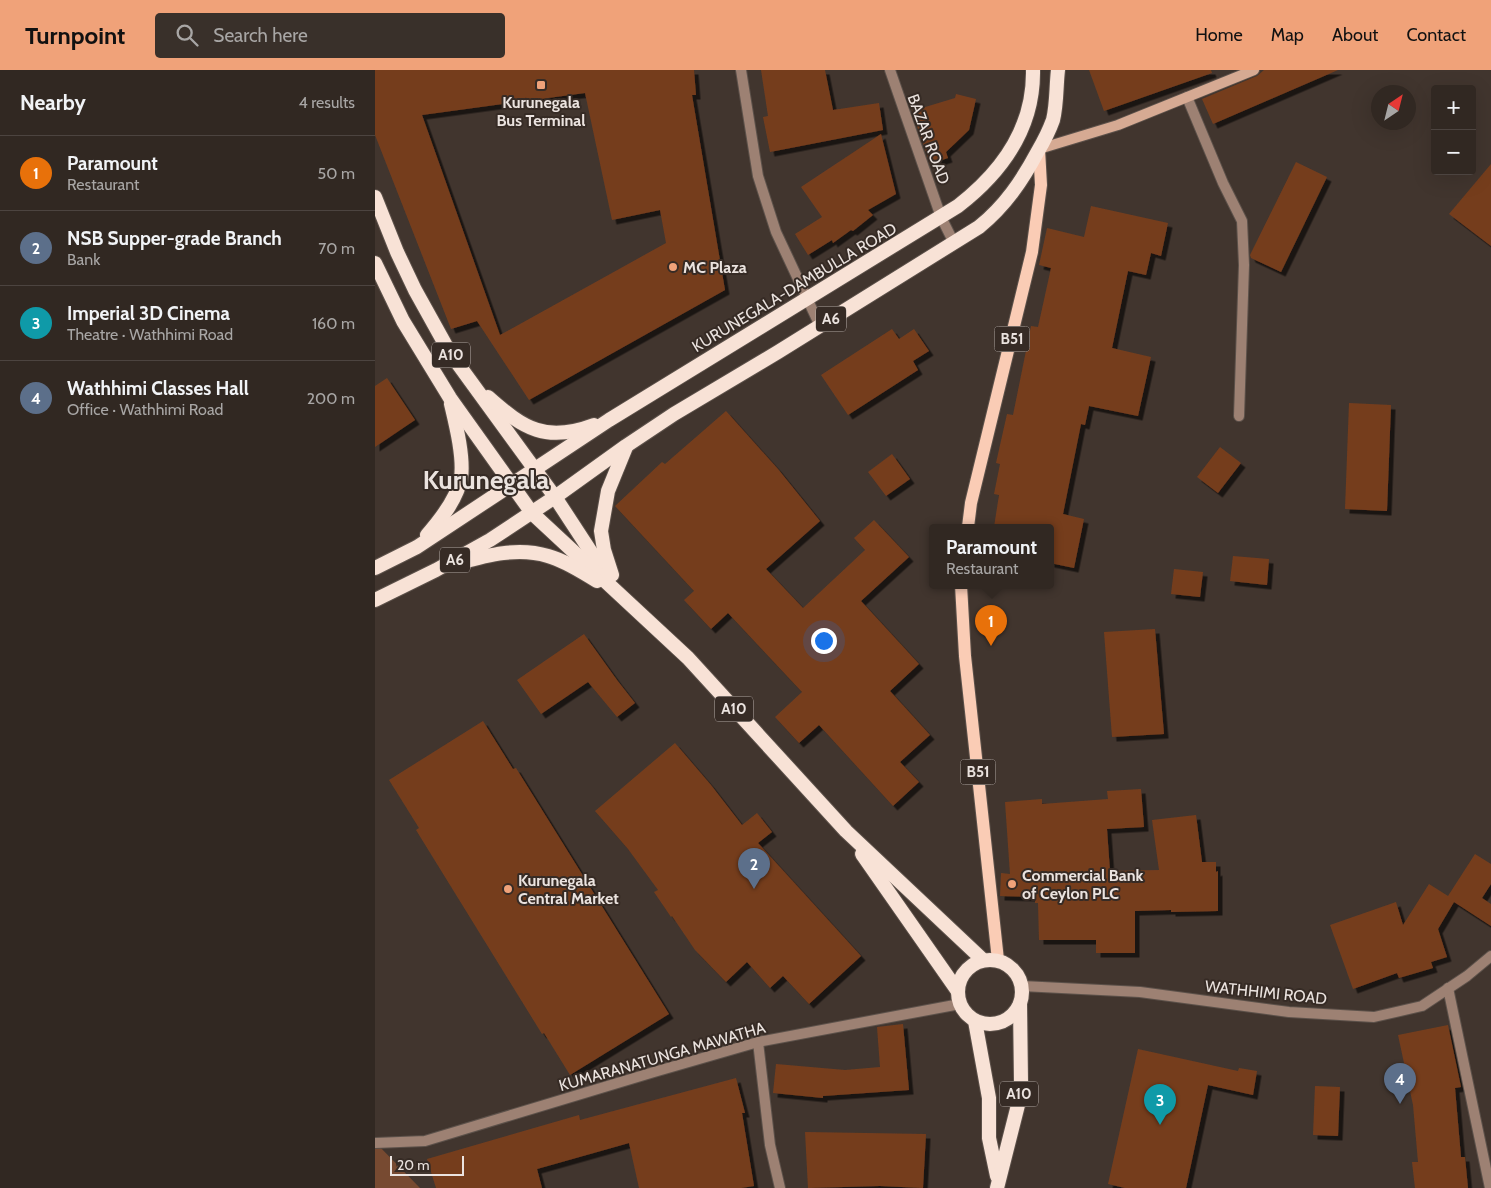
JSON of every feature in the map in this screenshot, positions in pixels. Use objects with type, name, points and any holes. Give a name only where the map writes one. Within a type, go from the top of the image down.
[{"type":"highway","name":"KURUNEGALA-DAMBULLA ROAD","points":[[512,485],[609,420],[941,217],[975,193],[997,170],[1007,156],[1023,124],[1031,91],[1033,70]]},
{"type":"highway","name":"A6","points":[[375,600],[436,570],[490,540],[674,414],[979,227],[1002,206],[1027,173],[1048,133],[1053,118],[1059,70]]},
{"type":"highway","name":"A10","points":[[375,198],[415,290],[450,353],[555,497],[618,592]]},
{"type":"highway","name":"A10","points":[[375,263],[403,322],[450,398],[532,513],[688,658],[846,831],[983,960]]},
{"type":"highway","points":[[468,380],[505,412],[538,431],[554,434],[569,432],[609,420]]},
{"type":"highway","points":[[417,547],[449,506],[461,478],[459,439],[450,398]]},
{"type":"highway","points":[[618,592],[604,550],[601,531],[608,491],[626,446]]},
{"type":"highway","name":"A6","points":[[375,568],[417,547],[512,485]]},
{"type":"highway","points":[[436,570],[490,555],[523,551],[548,556],[567,564],[618,592]]},
{"type":"highway","name":"A10","points":[[846,831],[958,997]]},
{"type":"highway","points":[[983,960],[998,960],[1009,965],[1017,974],[1022,986],[1020,1004],[1009,1019],[993,1024],[975,1021],[966,1014],[958,997],[959,980],[965,970],[973,963],[983,960]]},
{"type":"highway","name":"A10","points":[[998,1185],[1018,1104],[1021,1081],[1020,1004]]},
{"type":"highway","name":"A10","points":[[975,1021],[989,1098],[989,1138],[998,1185]]},
{"type":"main road","points":[[1039,149],[1118,125],[1254,70]]},
{"type":"main road","name":"B51","points":[[968,524],[971,503],[1032,252],[1041,185],[1039,149]]},
{"type":"main road","name":"B51","points":[[961,589],[965,656],[998,960]]},
{"type":"street","points":[[741,70],[758,176],[777,232],[820,326]]},
{"type":"street","name":"BAZAR ROAD","points":[[889,70],[941,217],[954,243]]},
{"type":"street","points":[[1187,97],[1223,183],[1242,221],[1244,265],[1239,416]]},
{"type":"street","name":"WATHHIMI ROAD","points":[[1022,986],[1140,992],[1289,1012],[1375,1017],[1422,1006],[1467,976],[1491,956]]},
{"type":"street","points":[[1449,988],[1490,1188]]},
{"type":"street","name":"KUMARANATUNGA MAWATHA","points":[[375,1143],[425,1141],[757,1042],[958,997]]},
{"type":"street","points":[[757,1042],[770,1145],[781,1188]]},
{"type":"shaded area","points":[[376,1143],[420,1188],[375,1188]]},
{"type":"building","points":[[375,70],[694,70],[696,95],[692,95],[725,290],[529,400],[477,321],[451,329],[375,135]],"holes":[[[585,93],[612,220],[660,210],[666,243],[500,335],[422,115]]]},
{"type":"building","points":[[761,70],[825,70],[833,110],[879,103],[883,130],[770,152],[763,117],[768,116]]},
{"type":"building","points":[[1089,70],[1211,70],[1212,73],[1104,111]]},
{"type":"building","points":[[1264,70],[1338,70],[1213,124],[1202,99],[1257,76]]},
{"type":"building","points":[[956,94],[976,99],[969,130],[946,152],[948,158],[930,164],[912,111],[955,98]]},
{"type":"building","points":[[881,134],[896,194],[868,210],[873,215],[853,231],[851,230],[833,243],[832,240],[808,255],[795,234],[822,217],[801,187]]},
{"type":"building","points":[[1296,162],[1327,177],[1281,272],[1251,258],[1250,255]]},
{"type":"building","points":[[1491,164],[1491,246],[1449,214]]},
{"type":"building","points":[[1091,206],[1168,223],[1161,256],[1151,253],[1146,275],[1128,271],[1112,348],[1151,357],[1138,416],[1089,406],[1085,425],[1081,424],[1063,514],[1084,519],[1074,568],[1054,564],[1054,524],[994,524],[999,495],[994,494],[1000,464],[996,463],[1007,414],[1013,415],[1031,326],[1038,327],[1051,268],[1039,265],[1047,228],[1084,237]]},
{"type":"building","points":[[892,329],[899,339],[914,329],[929,351],[913,361],[918,370],[848,415],[821,375]]},
{"type":"building","points":[[387,378],[415,420],[375,447],[375,386]]},
{"type":"building","points":[[1349,403],[1391,405],[1387,511],[1345,509]]},
{"type":"building","points":[[726,411],[778,469],[820,521],[766,569],[803,608],[865,550],[854,538],[874,520],[909,557],[861,601],[919,664],[890,691],[930,735],[900,762],[919,782],[893,806],[819,725],[799,743],[775,717],[802,692],[728,613],[711,629],[684,600],[694,591],[615,506],[662,462],[665,464]]},
{"type":"building","points":[[1220,447],[1241,463],[1218,493],[1197,477]]},
{"type":"building","points":[[892,454],[910,479],[886,496],[868,472]]},
{"type":"building","points":[[1233,556],[1269,559],[1267,585],[1230,581]]},
{"type":"building","points":[[1174,569],[1203,572],[1200,597],[1171,594]]},
{"type":"building","points":[[1155,629],[1164,734],[1112,737],[1104,632]]},
{"type":"building","points":[[584,634],[635,703],[617,717],[588,682],[541,714],[517,680]]},
{"type":"building","points":[[483,721],[513,769],[516,768],[669,1014],[570,1075],[544,1033],[542,1034],[416,830],[419,828],[389,780]]},
{"type":"building","points":[[675,743],[742,825],[757,813],[772,832],[758,843],[861,956],[809,1004],[783,976],[770,988],[747,962],[726,982],[695,950],[654,892],[658,890],[628,849],[595,811]]},
{"type":"building","points":[[1141,789],[1144,827],[1107,829],[1110,871],[1159,870],[1152,820],[1196,815],[1202,862],[1216,862],[1216,872],[1218,871],[1218,911],[1135,911],[1135,953],[1096,953],[1096,940],[1039,940],[1038,903],[1035,903],[1035,897],[1000,896],[1001,873],[1010,874],[1005,802],[1042,799],[1042,804],[1108,799],[1107,791]]},
{"type":"building","points":[[1475,854],[1491,864],[1491,884],[1482,898],[1491,904],[1491,926],[1454,902],[1438,929],[1447,957],[1431,962],[1433,968],[1399,978],[1397,973],[1353,989],[1330,925],[1396,902],[1403,925],[1429,884],[1448,896]]},
{"type":"building","points":[[903,1024],[909,1090],[823,1096],[823,1098],[773,1093],[776,1064],[845,1070],[880,1067],[877,1027]]},
{"type":"building","points":[[1448,1025],[1461,1087],[1455,1088],[1461,1157],[1465,1157],[1468,1188],[1415,1188],[1412,1162],[1418,1162],[1413,1105],[1398,1035]]},
{"type":"building","points":[[1138,1049],[1238,1071],[1239,1068],[1257,1071],[1253,1095],[1208,1085],[1186,1188],[1125,1188],[1108,1184]]},
{"type":"building","points":[[736,1078],[745,1113],[742,1113],[754,1186],[741,1188],[639,1188],[629,1143],[537,1169],[542,1188],[436,1188],[427,1159],[579,1115],[580,1120]]},
{"type":"building","points":[[1315,1086],[1340,1087],[1338,1136],[1313,1135]]},
{"type":"building","points":[[805,1132],[926,1134],[923,1188],[880,1186],[808,1188]]},
{"type":"place","name":"Kurunegala Bus Terminal","points":[[541,85]]},
{"type":"place","name":"MC Plaza","points":[[673,267]]},
{"type":"place","name":"Paramount","points":[[991,646]]},
{"type":"place","name":"Commercial Bank of Ceylon PLC","points":[[1012,884]]},
{"type":"place","name":"Kurunegala Central Market","points":[[508,889]]},
{"type":"place","name":"NSB Supper-grade Branch","points":[[754,889]]},
{"type":"place","name":"Wathhimi Classes Hall","points":[[1400,1104]]},
{"type":"place","name":"Imperial 3D Cinema","points":[[1160,1125]]},
{"type":"district","name":"Kurunegala","points":[[486,480]]}]
